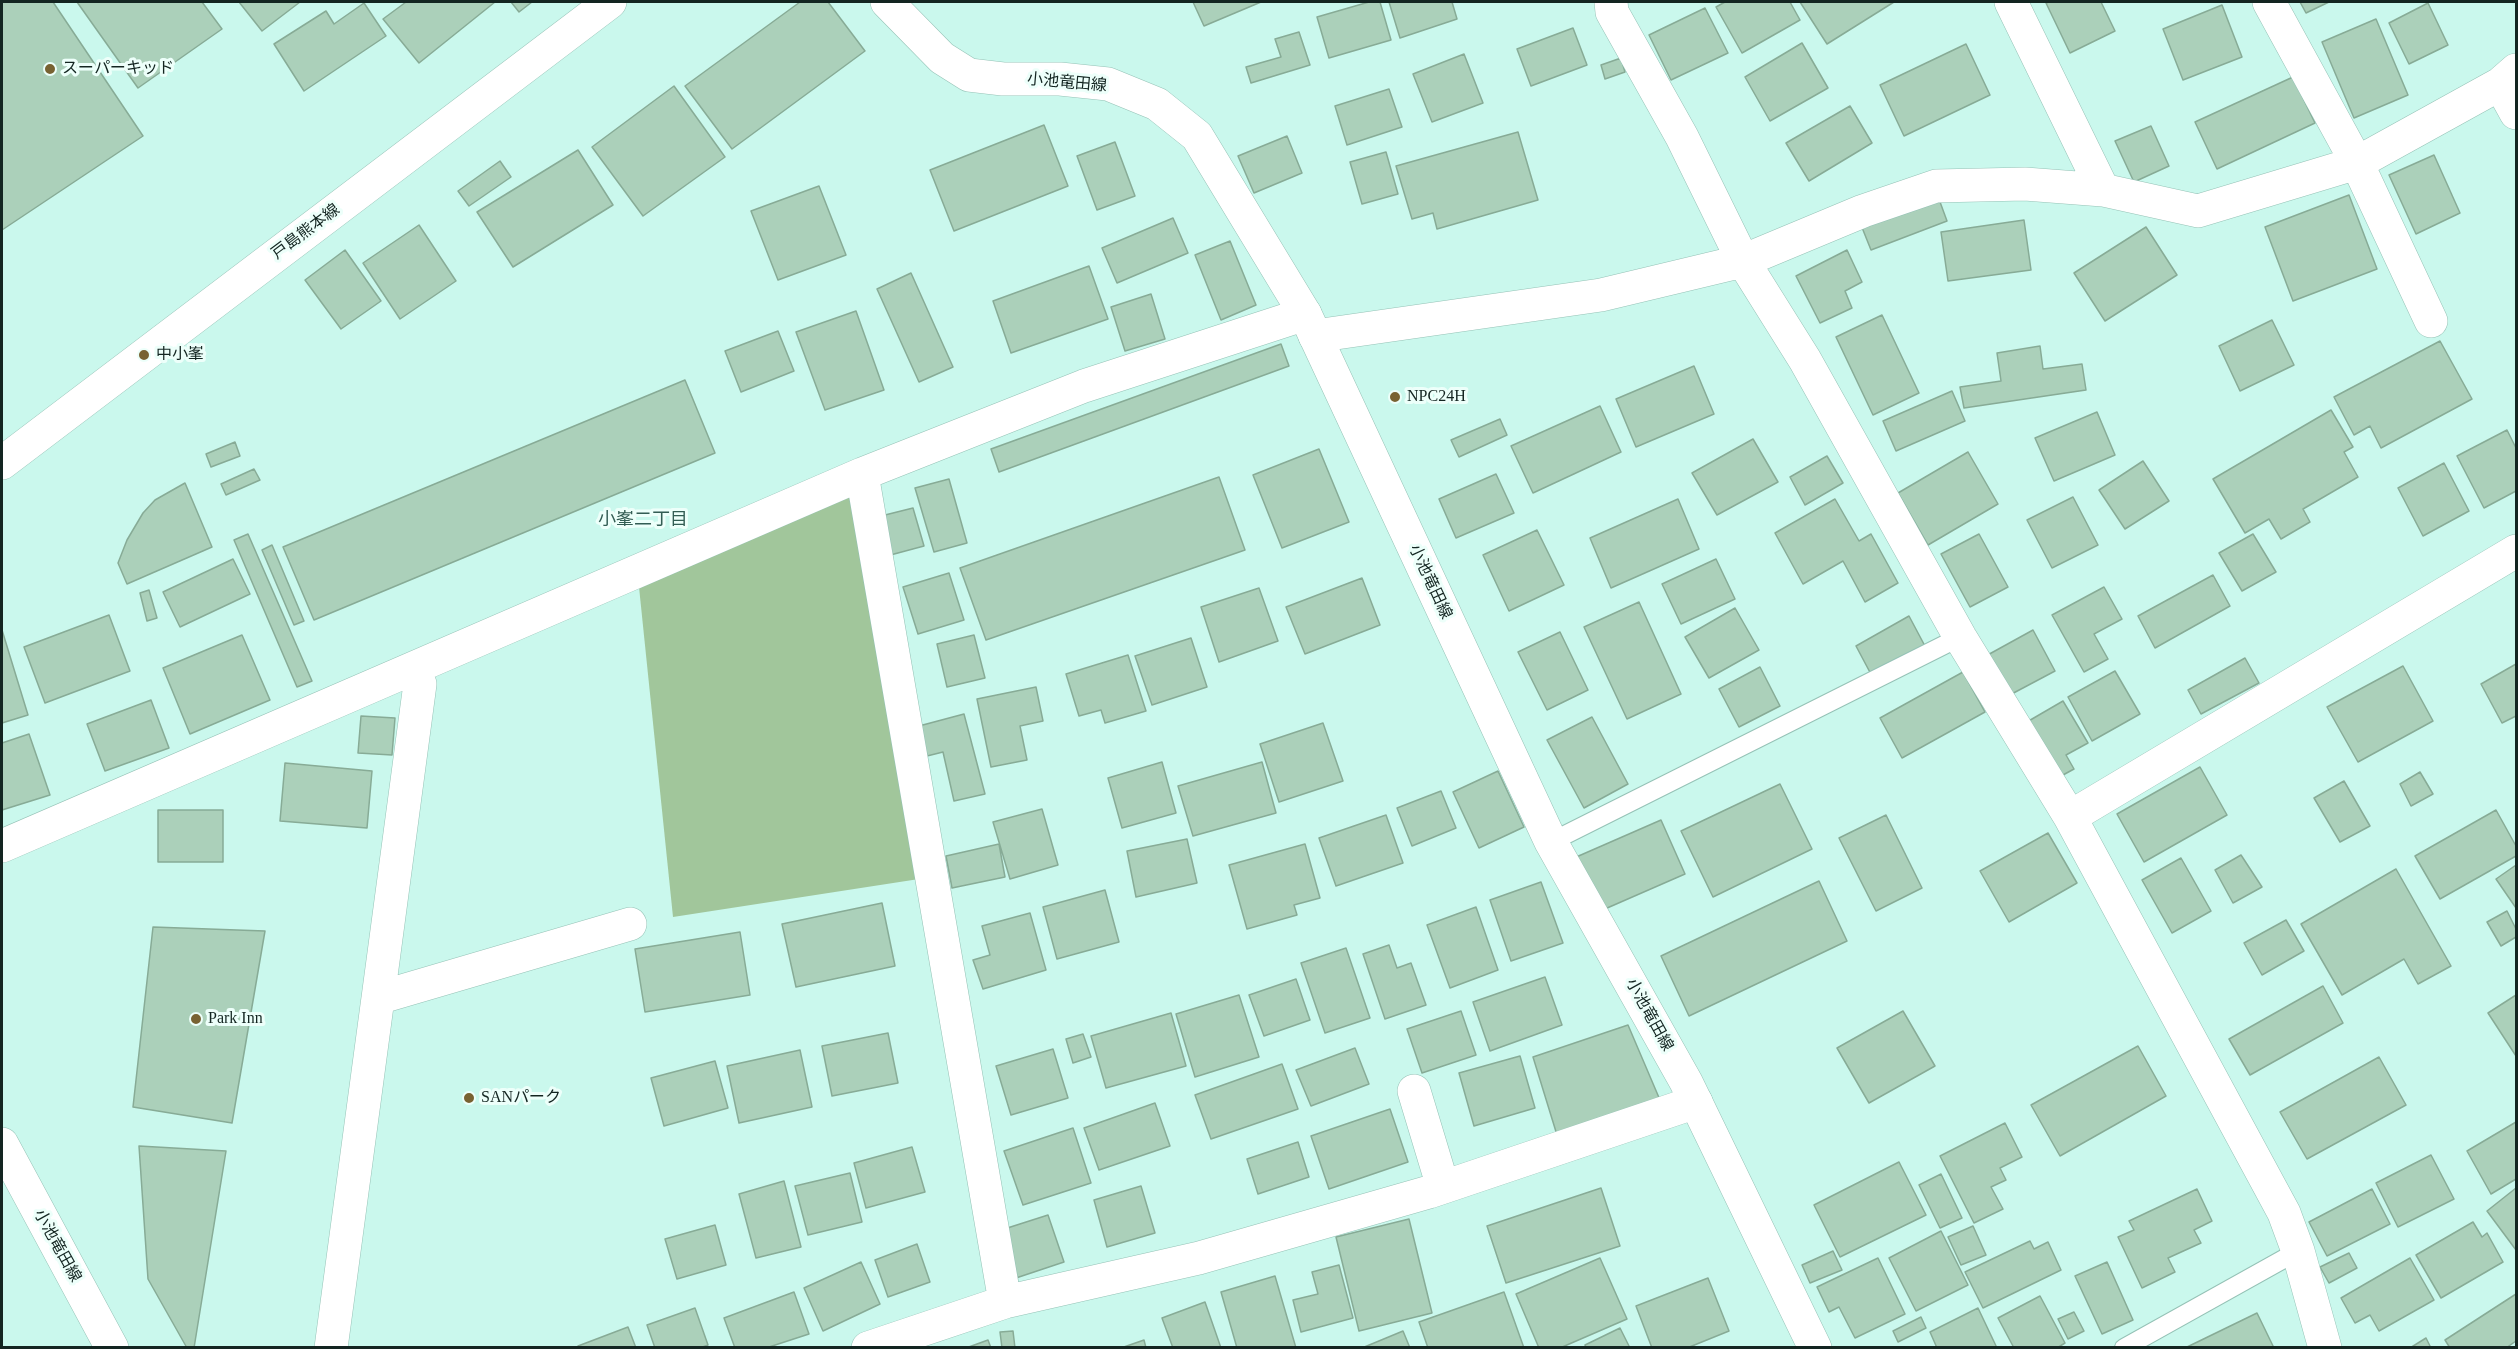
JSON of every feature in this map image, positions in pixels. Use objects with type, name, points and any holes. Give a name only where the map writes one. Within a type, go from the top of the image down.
[{"type":"street","name":"戸島熊本線","points":[[2,463],[610,2]]},
{"type":"street","name":"小池竜田線","points":[[887,2],[942,58],[969,75],[1003,79],[1060,79],[1108,84],[1157,104],[1197,136],[1310,325],[1551,842],[1696,1102],[1815,1347]]},
{"type":"street","points":[[1611,2],[1612,12],[1682,137],[1743,261],[1804,360],[1960,636],[2070,817],[2284,1213],[2298,1251],[2325,1347]]},
{"type":"street","points":[[2011,2],[2103,190]]},
{"type":"street","points":[[2269,2],[2357,164],[2431,321]]},
{"type":"street","points":[[2,846],[862,474],[1084,386],[1310,325],[1601,295],[1743,261],[1863,211],[1936,186],[2025,184],[2103,190],[2198,212],[2357,164],[2508,77],[2517,113]]},
{"type":"street","points":[[862,474],[1005,1302]]},
{"type":"street","points":[[2070,817],[2517,551]]},
{"type":"street","points":[[331,1347],[420,684]]},
{"type":"street","points":[[378,998],[630,924]]},
{"type":"street","points":[[1414,1091],[1443,1187]]},
{"type":"street","points":[[868,1347],[1005,1302],[1199,1258],[1443,1187],[1696,1102]]},
{"type":"street","name":"小池竜田線","points":[[2,1144],[112,1347]]},
{"type":"lane","points":[[1551,842],[1960,636]]},
{"type":"lane","points":[[2124,1347],[2298,1251]]},
{"type":"green space","points":[[855,490],[919,879],[673,917],[639,587]]},
{"type":"building","name":"スーパーキッド","points":[[2,2],[53,2],[143,136],[2,230]]},
{"type":"building","points":[[77,2],[202,2],[222,29],[138,88]]},
{"type":"building","points":[[239,2],[300,2],[262,31]]},
{"type":"building","points":[[406,2],[495,2],[419,63],[383,19]]},
{"type":"building","points":[[511,2],[532,2],[519,12]]},
{"type":"building","points":[[800,2],[828,2],[865,51],[732,149],[685,86]]},
{"type":"building","points":[[1193,2],[1261,2],[1204,26]]},
{"type":"building","points":[[1369,2],[1380,2],[1391,40],[1329,58],[1317,17]]},
{"type":"building","points":[[1389,2],[1452,2],[1457,19],[1400,38]]},
{"type":"building","points":[[1725,2],[1790,2],[1800,20],[1742,53],[1716,7]]},
{"type":"building","points":[[1800,2],[1894,2],[1827,44]]},
{"type":"building","points":[[2101,2],[2115,31],[2070,53],[2046,3]]},
{"type":"building","points":[[2300,2],[2329,2],[2306,13]]},
{"type":"building","points":[[364,3],[386,36],[304,91],[274,44],[326,11],[334,24]]},
{"type":"building","points":[[2428,3],[2448,45],[2409,64],[2389,23]]},
{"type":"building","points":[[2222,5],[2242,57],[2183,80],[2163,29]]},
{"type":"building","points":[[1705,8],[1728,53],[1671,80],[1649,35]]},
{"type":"building","points":[[2376,19],[2408,95],[2354,118],[2322,42]]},
{"type":"building","points":[[1573,28],[1587,65],[1531,86],[1517,49]]},
{"type":"building","points":[[1299,32],[1310,65],[1251,83],[1246,67],[1281,57],[1275,39]]},
{"type":"building","points":[[1802,43],[1828,88],[1770,121],[1745,77]]},
{"type":"building","points":[[1966,44],[1990,95],[1904,136],[1880,85]]},
{"type":"building","points":[[1464,54],[1483,103],[1432,122],[1413,74]]},
{"type":"building","points":[[1621,58],[1625,72],[1605,79],[1601,65]]},
{"type":"building","points":[[2293,77],[2315,123],[2217,169],[2195,122]]},
{"type":"building","points":[[674,86],[725,157],[643,216],[592,147]]},
{"type":"building","points":[[1389,89],[1402,127],[1347,145],[1335,106]]},
{"type":"building","points":[[1850,106],[1872,143],[1809,181],[1786,143]]},
{"type":"building","points":[[1044,125],[1068,186],[954,231],[930,170]]},
{"type":"building","points":[[2151,126],[2169,166],[2134,182],[2115,141]]},
{"type":"building","points":[[1518,132],[1538,200],[1437,229],[1433,213],[1412,219],[1396,166]]},
{"type":"building","points":[[1287,136],[1302,173],[1254,193],[1238,156]]},
{"type":"building","points":[[1115,142],[1135,196],[1097,210],[1077,156]]},
{"type":"building","points":[[578,150],[613,205],[513,267],[477,212]]},
{"type":"building","points":[[1386,152],[1398,194],[1362,204],[1350,162]]},
{"type":"building","points":[[2434,155],[2460,213],[2416,234],[2389,175]]},
{"type":"building","points":[[500,161],[511,177],[469,206],[458,191]]},
{"type":"building","points":[[819,186],[846,255],[778,280],[751,211]]},
{"type":"building","points":[[1936,191],[1947,221],[1871,250],[1859,220]]},
{"type":"building","points":[[2349,195],[2377,269],[2293,301],[2265,227]]},
{"type":"building","points":[[1173,218],[1188,253],[1117,283],[1102,248]]},
{"type":"building","points":[[2024,220],[2031,270],[1948,281],[1941,232]]},
{"type":"building","points":[[419,225],[456,281],[400,319],[363,263]]},
{"type":"building","points":[[2146,227],[2177,275],[2105,321],[2074,273]]},
{"type":"building","points":[[1230,241],[1256,305],[1221,320],[1195,255]]},
{"type":"building","points":[[345,250],[381,301],[341,329],[305,280]]},
{"type":"building","points":[[1847,250],[1862,282],[1845,291],[1852,308],[1820,323],[1796,276]]},
{"type":"building","points":[[1089,266],[1108,319],[1011,353],[993,301]]},
{"type":"building","points":[[911,273],[953,367],[919,382],[877,289]]},
{"type":"building","points":[[1151,294],[1165,339],[1125,351],[1111,307]]},
{"type":"building","points":[[856,311],[884,390],[825,410],[796,332]]},
{"type":"building","points":[[1882,315],[1919,393],[1873,415],[1836,337]]},
{"type":"building","points":[[2272,320],[2294,365],[2240,391],[2219,346]]},
{"type":"building","points":[[778,331],[794,371],[741,392],[725,351]]},
{"type":"building","points":[[2440,341],[2472,399],[2381,448],[2370,426],[2354,435],[2334,397]]},
{"type":"building","points":[[1281,344],[1289,366],[999,472],[991,449]]},
{"type":"building","points":[[2040,346],[2043,369],[2082,364],[2086,390],[1964,408],[1960,387],[2001,381],[1997,353]]},
{"type":"building","points":[[1694,366],[1714,414],[1636,447],[1616,399]]},
{"type":"building","points":[[685,380],[715,453],[314,620],[283,547]]},
{"type":"building","points":[[1952,391],[1965,421],[1896,451],[1883,421]]},
{"type":"building","points":[[1600,406],[1621,452],[1533,493],[1511,446]]},
{"type":"building","points":[[2331,410],[2353,447],[2344,452],[2358,477],[2303,509],[2310,522],[2281,539],[2269,519],[2245,533],[2213,479]]},
{"type":"building","points":[[2097,412],[2115,455],[2054,481],[2035,438]]},
{"type":"building","points":[[1500,419],[1507,435],[1459,457],[1451,440]]},
{"type":"building","points":[[2507,430],[2516,448],[2516,491],[2484,508],[2457,456]]},
{"type":"building","points":[[1753,439],[1778,482],[1717,515],[1692,473]]},
{"type":"building","points":[[235,442],[240,456],[211,467],[206,454]]},
{"type":"building","points":[[1319,449],[1349,522],[1282,548],[1253,475]]},
{"type":"building","points":[[1968,452],[1998,504],[1928,545],[1898,493]]},
{"type":"building","points":[[1827,456],[1843,483],[1805,505],[1790,477]]},
{"type":"building","points":[[2143,461],[2169,501],[2125,529],[2099,490]]},
{"type":"building","points":[[2444,463],[2469,511],[2423,536],[2398,488]]},
{"type":"building","points":[[254,469],[260,480],[226,495],[221,484]]},
{"type":"building","points":[[1496,474],[1514,513],[1456,538],[1439,499]]},
{"type":"building","points":[[1219,477],[1245,550],[986,640],[960,568]]},
{"type":"building","points":[[949,479],[967,543],[934,552],[915,488]]},
{"type":"building","points":[[185,483],[212,547],[127,584],[118,563],[127,540],[143,513],[155,500]]},
{"type":"building","points":[[2073,497],[2098,545],[2052,568],[2027,520]]},
{"type":"building","points":[[1678,499],[1699,549],[1611,588],[1590,538]]},
{"type":"building","points":[[1835,499],[1859,541],[1871,534],[1898,583],[1865,602],[1843,561],[1803,584],[1775,533]]},
{"type":"building","points":[[913,508],[924,546],[883,557],[873,518]]},
{"type":"building","points":[[1537,530],[1564,585],[1509,611],[1483,555]]},
{"type":"building","points":[[248,534],[312,681],[297,687],[234,540]]},
{"type":"building","points":[[1979,534],[2008,587],[1970,607],[1941,554]]},
{"type":"building","points":[[2253,534],[2276,572],[2242,591],[2219,553]]},
{"type":"building","points":[[272,545],[304,621],[294,625],[262,550]]},
{"type":"building","points":[[233,559],[250,594],[180,627],[163,592]]},
{"type":"building","points":[[1716,559],[1735,599],[1681,624],[1662,584]]},
{"type":"building","points":[[949,573],[964,620],[918,634],[903,587]]},
{"type":"building","points":[[2213,575],[2230,606],[2155,648],[2138,616]]},
{"type":"building","points":[[1362,578],[1380,625],[1305,654],[1286,607]]},
{"type":"building","points":[[2104,587],[2122,619],[2094,634],[2108,659],[2084,672],[2052,615]]},
{"type":"building","points":[[1259,588],[1278,641],[1219,662],[1201,607]]},
{"type":"building","points":[[149,590],[157,618],[147,621],[140,593]]},
{"type":"building","points":[[1639,602],[1681,694],[1627,719],[1584,627]]},
{"type":"building","points":[[1735,608],[1759,650],[1709,678],[1685,637]]},
{"type":"building","points":[[109,615],[130,671],[45,703],[24,647]]},
{"type":"building","points":[[1909,616],[1926,648],[1873,678],[1856,646]]},
{"type":"building","points":[[2,630],[28,715],[2,723]]},
{"type":"building","points":[[2033,630],[2055,671],[2006,697],[1984,657]]},
{"type":"building","points":[[1560,632],[1588,690],[1547,710],[1518,652]]},
{"type":"building","points":[[242,635],[270,700],[190,734],[163,668]]},
{"type":"building","points":[[974,635],[985,678],[947,687],[937,644]]},
{"type":"building","points":[[1191,638],[1207,687],[1152,705],[1135,656]]},
{"type":"building","points":[[1128,655],[1146,711],[1105,723],[1101,710],[1079,716],[1066,674]]},
{"type":"building","points":[[2245,658],[2259,683],[2201,714],[2188,690]]},
{"type":"building","points":[[2516,664],[2516,716],[2502,723],[2481,684]]},
{"type":"building","points":[[2403,666],[2433,721],[2358,762],[2327,707]]},
{"type":"building","points":[[1760,667],[1780,706],[1739,727],[1719,689]]},
{"type":"building","points":[[2115,671],[2140,714],[2092,741],[2068,697]]},
{"type":"building","points":[[1963,672],[1985,712],[1902,758],[1880,718]]},
{"type":"building","points":[[1036,687],[1043,721],[1020,726],[1027,760],[991,767],[977,699]]},
{"type":"building","points":[[151,700],[169,748],[105,771],[87,724]]},
{"type":"building","points":[[2063,701],[2088,743],[2066,755],[2074,769],[2052,781],[2020,726]]},
{"type":"building","points":[[964,714],[985,794],[954,801],[943,752],[927,756],[919,726]]},
{"type":"building","points":[[361,716],[395,718],[392,755],[358,753]]},
{"type":"building","points":[[1592,717],[1628,784],[1584,808],[1547,740]]},
{"type":"building","points":[[1323,723],[1343,781],[1279,802],[1260,744]]},
{"type":"building","points":[[29,734],[50,795],[2,810],[2,743]]},
{"type":"building","points":[[1162,762],[1176,813],[1122,828],[1108,778]]},
{"type":"building","points":[[1262,762],[1276,813],[1193,836],[1178,786]]},
{"type":"building","points":[[285,763],[372,771],[367,828],[280,821]]},
{"type":"building","points":[[2200,767],[2227,815],[2144,862],[2117,814]]},
{"type":"building","points":[[1498,771],[1524,827],[1479,848],[1453,792]]},
{"type":"building","points":[[2420,772],[2433,794],[2411,806],[2400,784]]},
{"type":"building","points":[[2344,781],[2370,826],[2340,842],[2314,798]]},
{"type":"building","points":[[1780,784],[1812,849],[1713,897],[1681,831]]},
{"type":"building","points":[[1441,791],[1456,828],[1412,846],[1397,808]]},
{"type":"building","points":[[1042,809],[1058,865],[1010,879],[993,822]]},
{"type":"building","points":[[158,810],[223,810],[223,862],[158,862]]},
{"type":"building","points":[[2496,810],[2516,846],[2516,856],[2440,899],[2415,856]]},
{"type":"building","points":[[1386,815],[1403,863],[1336,886],[1319,838]]},
{"type":"building","points":[[1886,815],[1922,888],[1876,911],[1839,838]]},
{"type":"building","points":[[1661,820],[1685,874],[1598,912],[1574,858]]},
{"type":"building","points":[[2048,833],[2077,883],[2009,922],[1980,871]]},
{"type":"building","points":[[1187,839],[1197,883],[1136,897],[1127,851]]},
{"type":"building","points":[[999,844],[1005,877],[952,888],[946,856]]},
{"type":"building","points":[[1305,844],[1320,898],[1294,905],[1297,915],[1247,929],[1229,865]]},
{"type":"building","points":[[2241,855],[2262,887],[2233,903],[2215,870]]},
{"type":"building","points":[[2181,858],[2211,911],[2172,933],[2142,880]]},
{"type":"building","points":[[2516,865],[2516,908],[2496,879]]},
{"type":"building","points":[[2396,869],[2451,966],[2418,984],[2404,959],[2342,995],[2301,924]]},
{"type":"building","points":[[1819,881],[1847,941],[1689,1016],[1661,956]]},
{"type":"building","points":[[1541,882],[1563,943],[1511,961],[1490,900]]},
{"type":"building","points":[[1105,890],[1119,942],[1057,959],[1043,907]]},
{"type":"building","points":[[882,903],[895,966],[796,987],[782,924]]},
{"type":"building","points":[[1476,907],[1498,970],[1450,988],[1427,925]]},
{"type":"building","points":[[2507,911],[2516,929],[2516,937],[2501,946],[2487,922]]},
{"type":"building","points":[[1030,913],[1046,970],[983,989],[973,960],[990,955],[982,926]]},
{"type":"building","points":[[2286,920],[2304,951],[2262,975],[2244,943]]},
{"type":"building","name":"Park Inn","points":[[153,927],[265,931],[232,1123],[133,1107]]},
{"type":"building","points":[[740,932],[750,995],[645,1012],[635,949]]},
{"type":"building","points":[[1389,945],[1397,968],[1411,963],[1426,1005],[1385,1019],[1363,954]]},
{"type":"building","points":[[1346,948],[1370,1018],[1325,1033],[1301,963]]},
{"type":"building","points":[[1545,977],[1562,1025],[1490,1051],[1473,1002]]},
{"type":"building","points":[[1296,979],[1310,1020],[1264,1036],[1249,995]]},
{"type":"building","points":[[2323,986],[2343,1023],[2250,1075],[2229,1039]]},
{"type":"building","points":[[1239,995],[1259,1057],[1195,1077],[1176,1014]]},
{"type":"building","points":[[2516,995],[2516,1056],[2488,1013]]},
{"type":"building","points":[[1461,1011],[1476,1055],[1422,1073],[1407,1029]]},
{"type":"building","points":[[1903,1011],[1935,1066],[1869,1103],[1837,1048]]},
{"type":"building","points":[[1171,1013],[1186,1066],[1106,1088],[1091,1036]]},
{"type":"building","points":[[1628,1025],[1660,1100],[1557,1135],[1533,1057]]},
{"type":"building","points":[[888,1033],[898,1083],[832,1096],[822,1046]]},
{"type":"building","points":[[1083,1034],[1091,1057],[1073,1063],[1066,1039]]},
{"type":"building","points":[[2138,1046],[2166,1096],[2060,1156],[2031,1105]]},
{"type":"building","points":[[1355,1048],[1369,1084],[1311,1106],[1296,1070]]},
{"type":"building","points":[[1053,1049],[1068,1098],[1011,1115],[996,1066]]},
{"type":"building","points":[[800,1050],[812,1107],[739,1123],[727,1066]]},
{"type":"building","points":[[1520,1056],[1535,1108],[1474,1126],[1459,1073]]},
{"type":"building","points":[[2379,1057],[2406,1105],[2307,1159],[2280,1112]]},
{"type":"building","points":[[715,1061],[728,1108],[664,1126],[651,1078]]},
{"type":"building","points":[[1282,1064],[1298,1109],[1211,1139],[1195,1095]]},
{"type":"building","points":[[1155,1103],[1170,1146],[1099,1170],[1084,1128]]},
{"type":"building","points":[[1390,1109],[1408,1162],[1329,1189],[1311,1136]]},
{"type":"building","points":[[2516,1122],[2516,1179],[2491,1194],[2467,1151]]},
{"type":"building","points":[[2005,1123],[2022,1157],[2000,1168],[2006,1180],[1991,1187],[2003,1209],[1974,1223],[1940,1156]]},
{"type":"building","points":[[1073,1128],[1091,1183],[1023,1205],[1004,1151]]},
{"type":"building","points":[[1298,1142],[1309,1177],[1258,1194],[1247,1159]]},
{"type":"building","points":[[139,1146],[226,1151],[194,1348],[187,1348],[148,1279]]},
{"type":"building","points":[[912,1147],[925,1192],[866,1208],[854,1163]]},
{"type":"building","points":[[2431,1155],[2454,1199],[2398,1227],[2376,1183]]},
{"type":"building","points":[[1899,1162],[1926,1215],[1840,1257],[1814,1205]]},
{"type":"building","points":[[850,1173],[862,1222],[808,1235],[795,1186]]},
{"type":"building","points":[[1941,1174],[1962,1218],[1940,1228],[1919,1185]]},
{"type":"building","points":[[784,1181],[801,1247],[756,1258],[739,1194]]},
{"type":"building","points":[[1141,1186],[1155,1233],[1107,1247],[1094,1200]]},
{"type":"building","points":[[1601,1188],[1620,1246],[1506,1283],[1487,1226]]},
{"type":"building","points":[[2516,1188],[2516,1250],[2487,1211]]},
{"type":"building","points":[[2197,1189],[2212,1221],[2194,1230],[2201,1243],[2168,1258],[2175,1272],[2142,1288],[2118,1237],[2134,1230],[2129,1221]]},
{"type":"building","points":[[2372,1189],[2390,1224],[2327,1256],[2309,1222]]},
{"type":"building","points":[[1048,1215],[1064,1262],[1013,1279],[998,1231]]},
{"type":"building","points":[[1409,1219],[1432,1313],[1359,1331],[1336,1237]]},
{"type":"building","points":[[2473,1222],[2482,1237],[2487,1233],[2503,1262],[2441,1298],[2416,1255]]},
{"type":"building","points":[[715,1225],[726,1265],[677,1279],[665,1239]]},
{"type":"building","points":[[1973,1226],[1986,1255],[1961,1265],[1948,1237]]},
{"type":"building","points":[[1941,1231],[1968,1285],[1916,1311],[1889,1258]]},
{"type":"building","points":[[2030,1241],[2034,1249],[2048,1242],[2061,1270],[1983,1308],[1965,1272]]},
{"type":"building","points":[[917,1244],[930,1282],[888,1297],[875,1260]]},
{"type":"building","points":[[1833,1251],[1842,1270],[1810,1283],[1802,1265]]},
{"type":"building","points":[[2349,1253],[2357,1268],[2329,1283],[2320,1267]]},
{"type":"building","points":[[1600,1258],[1627,1319],[1560,1348],[1539,1348],[1516,1294]]},
{"type":"building","points":[[1878,1258],[1905,1314],[1855,1338],[1839,1307],[1829,1312],[1817,1287]]},
{"type":"building","points":[[2410,1258],[2434,1300],[2379,1331],[2370,1315],[2355,1323],[2341,1298]]},
{"type":"building","points":[[861,1262],[880,1304],[823,1331],[804,1288]]},
{"type":"building","points":[[2107,1262],[2133,1320],[2102,1334],[2075,1276]]},
{"type":"building","points":[[1339,1265],[1353,1318],[1301,1332],[1293,1300],[1318,1294],[1312,1272]]},
{"type":"building","points":[[1275,1276],[1296,1348],[1237,1348],[1221,1292]]},
{"type":"building","points":[[1708,1278],[1729,1331],[1687,1348],[1652,1348],[1636,1306]]},
{"type":"building","points":[[794,1292],[809,1334],[766,1348],[735,1348],[724,1318]]},
{"type":"building","points":[[1504,1292],[1524,1348],[1428,1348],[1419,1322]]},
{"type":"building","points":[[2516,1294],[2516,1341],[2506,1348],[2450,1348],[2445,1340]]},
{"type":"building","points":[[2040,1296],[2065,1343],[2057,1348],[2014,1348],[1998,1318]]},
{"type":"building","points":[[1205,1302],[1221,1348],[1173,1348],[1162,1318]]},
{"type":"building","points":[[695,1308],[708,1345],[700,1348],[655,1348],[647,1325]]},
{"type":"building","points":[[1978,1308],[1997,1348],[1937,1348],[1930,1332]]},
{"type":"building","points":[[2074,1312],[2084,1331],[2068,1339],[2058,1319]]},
{"type":"building","points":[[2257,1313],[2274,1348],[2185,1348]]},
{"type":"building","points":[[1921,1317],[1926,1328],[1898,1342],[1893,1331]]},
{"type":"building","points":[[628,1327],[636,1348],[578,1348],[578,1346]]},
{"type":"building","points":[[1620,1328],[1630,1348],[1586,1348],[1585,1345]]},
{"type":"building","points":[[1013,1331],[1015,1348],[1002,1348],[1000,1332]]},
{"type":"building","points":[[1403,1331],[1410,1348],[1362,1348]]},
{"type":"building","points":[[2426,1338],[2431,1348],[2410,1348]]},
{"type":"building","points":[[988,1340],[991,1348],[966,1348]]},
{"type":"building","points":[[1144,1340],[1146,1348],[1121,1348]]},
{"type":"place","name":"スーパーキッド","points":[[50,69]]},
{"type":"place","name":"中小峯","points":[[144,355]]},
{"type":"place","name":"NPC24H","points":[[1395,397]]},
{"type":"place","name":"Park Inn","points":[[196,1019]]},
{"type":"place","name":"SANパーク","points":[[469,1098]]},
{"type":"district","name":"小峯二丁目","points":[[643,520]]}]
